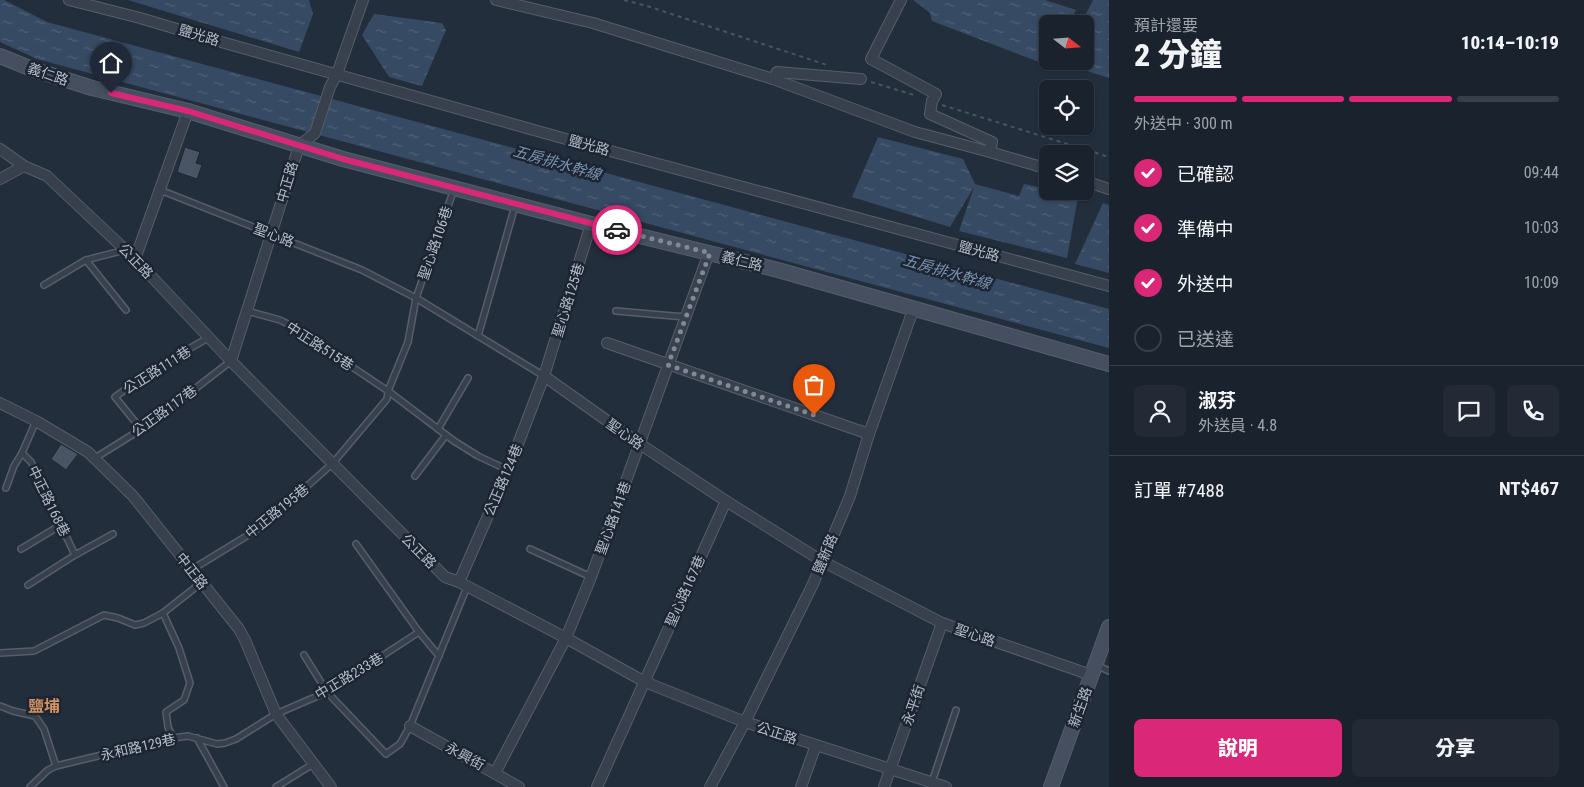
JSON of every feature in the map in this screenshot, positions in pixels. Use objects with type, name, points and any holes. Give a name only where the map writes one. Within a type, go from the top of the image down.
[{"type":"street","name":"鹽光路","points":[[69,0],[140,18],[575,142],[1109,286]]},
{"type":"street","points":[[299,146],[315,133],[330,87],[337,74],[363,0]]},
{"type":"street","points":[[496,0],[593,23],[773,79],[915,132],[1039,167]]},
{"type":"street","points":[[901,0],[871,59],[936,94],[932,101],[930,114],[992,142],[990,152]]},
{"type":"street","name":"義仁路","points":[[0,56],[32,69],[92,88],[188,111],[299,146],[454,189],[778,270],[913,310],[1109,364]]},
{"type":"street","points":[[773,79],[777,72],[861,79]]},
{"type":"street","points":[[135,259],[188,111]]},
{"type":"street","name":"中正路","points":[[231,361],[299,146]]},
{"type":"street","name":"公正路","points":[[0,149],[24,166],[47,176],[126,250],[208,338],[444,577],[566,638],[645,682],[745,722],[946,787]]},
{"type":"street","points":[[0,179],[24,166]]},
{"type":"street","points":[[1094,184],[1109,189]]},
{"type":"street","name":"聖心路125巷","points":[[544,376],[591,224]]},
{"type":"street","name":"聖心路141巷","points":[[495,773],[566,638],[591,577],[710,253]]},
{"type":"street","name":"鹽新路","points":[[710,787],[745,722],[813,584],[850,496],[869,434],[913,310]]},
{"type":"street","points":[[607,343],[869,434]]},
{"type":"street","name":"聖心路","points":[[544,376],[640,444],[822,561],[942,623],[1093,670]]},
{"type":"street","name":"公正路124巷","points":[[463,585],[544,376]]},
{"type":"street","name":"中正路","points":[[0,403],[36,421],[88,452],[133,496],[239,629],[276,714],[331,787]]},
{"type":"street","name":"聖心路167巷","points":[[597,787],[726,501]]},
{"type":"street","name":"永平街","points":[[884,787],[942,623]]},
{"type":"street","name":"新生路","points":[[1051,787],[1109,626]]},
{"type":"street","name":"永興街","points":[[410,726],[519,787]]},
{"type":"street","points":[[801,787],[816,745]]},
{"type":"lane","name":"聖心路106巷","points":[[388,391],[408,342],[416,298],[454,189]]},
{"type":"lane","name":"聖心路","points":[[160,190],[362,270],[416,298],[544,376]]},
{"type":"lane","points":[[478,336],[516,203]]},
{"type":"lane","points":[[44,284],[86,260],[126,250]]},
{"type":"lane","points":[[86,260],[126,310]]},
{"type":"lane","name":"中正路515巷","points":[[246,311],[288,324],[388,391],[446,435],[478,456],[508,470]]},
{"type":"lane","points":[[616,311],[686,317]]},
{"type":"lane","name":"公正路111巷","points":[[141,429],[115,397],[157,367],[208,338]]},
{"type":"lane","name":"公正路117巷","points":[[95,459],[141,429],[231,361]]},
{"type":"lane","points":[[438,429],[468,378]]},
{"type":"lane","name":"中正路195巷","points":[[192,570],[255,531],[333,463],[387,399],[388,391]]},
{"type":"lane","name":"中正路168巷","points":[[36,421],[22,453],[31,462],[75,555]]},
{"type":"lane","points":[[415,476],[446,435]]},
{"type":"lane","points":[[6,488],[14,466],[22,453]]},
{"type":"lane","points":[[21,549],[61,524]]},
{"type":"lane","points":[[28,585],[75,555],[113,534]]},
{"type":"lane","points":[[356,544],[419,632],[439,656]]},
{"type":"lane","points":[[530,549],[591,577]]},
{"type":"lane","points":[[0,653],[34,651],[104,615],[118,618],[134,625],[144,623],[163,613],[201,583]]},
{"type":"lane","points":[[304,655],[327,692],[386,754],[400,744],[410,726],[439,656],[463,585]]},
{"type":"lane","points":[[163,613],[179,648],[190,683],[184,700],[166,712],[168,728],[173,738]]},
{"type":"lane","name":"中正路233巷","points":[[276,714],[327,692],[419,632]]},
{"type":"lane","points":[[1093,670],[1109,671]]},
{"type":"lane","points":[[0,706],[34,716],[44,730],[56,766]]},
{"type":"lane","points":[[932,782],[956,710]]},
{"type":"lane","name":"永和路129巷","points":[[30,787],[48,770],[56,766],[173,738],[188,736],[217,744],[225,743],[276,714]]},
{"type":"lane","points":[[197,738],[224,787]]},
{"type":"lane","points":[[276,787],[313,764]]},
{"type":"path","points":[[624,0],[830,66]]},
{"type":"path","points":[[974,115],[1109,158]]},
{"type":"water","name":"五房排水幹線","points":[[0,0],[4,0],[47,22],[1109,309],[1109,348],[37,59],[0,42]]},
{"type":"water","points":[[128,0],[309,0],[313,14],[299,52]]},
{"type":"water","points":[[913,0],[1045,0],[1076,10],[1074,15],[1039,15],[1039,62],[932,21],[930,13]]},
{"type":"water","points":[[1093,0],[1109,0],[1109,78],[1084,70],[1094,70],[1094,15],[1086,15]]},
{"type":"water","points":[[374,14],[442,23],[446,30],[422,86],[389,77],[362,35]]},
{"type":"water","points":[[878,137],[963,159],[975,184],[1019,196],[1024,184],[1039,187],[1039,200],[1077,200],[1067,258],[959,231],[974,187],[950,227],[852,197]]},
{"type":"water","points":[[1103,203],[1109,205],[1109,273],[1075,264]]},
{"type":"building","points":[[185,147],[200,152],[196,163],[202,165],[197,179],[177,172]]},
{"type":"building","points":[[61,444],[78,454],[66,470],[51,459]]},
{"type":"way so far","points":[[617,230],[710,253],[668,365],[814,415]]},
{"type":"district","name":"鹽埔","points":[[44,706]]},
{"type":"route","points":[[111,93],[188,111],[343,159],[617,230]]}]
